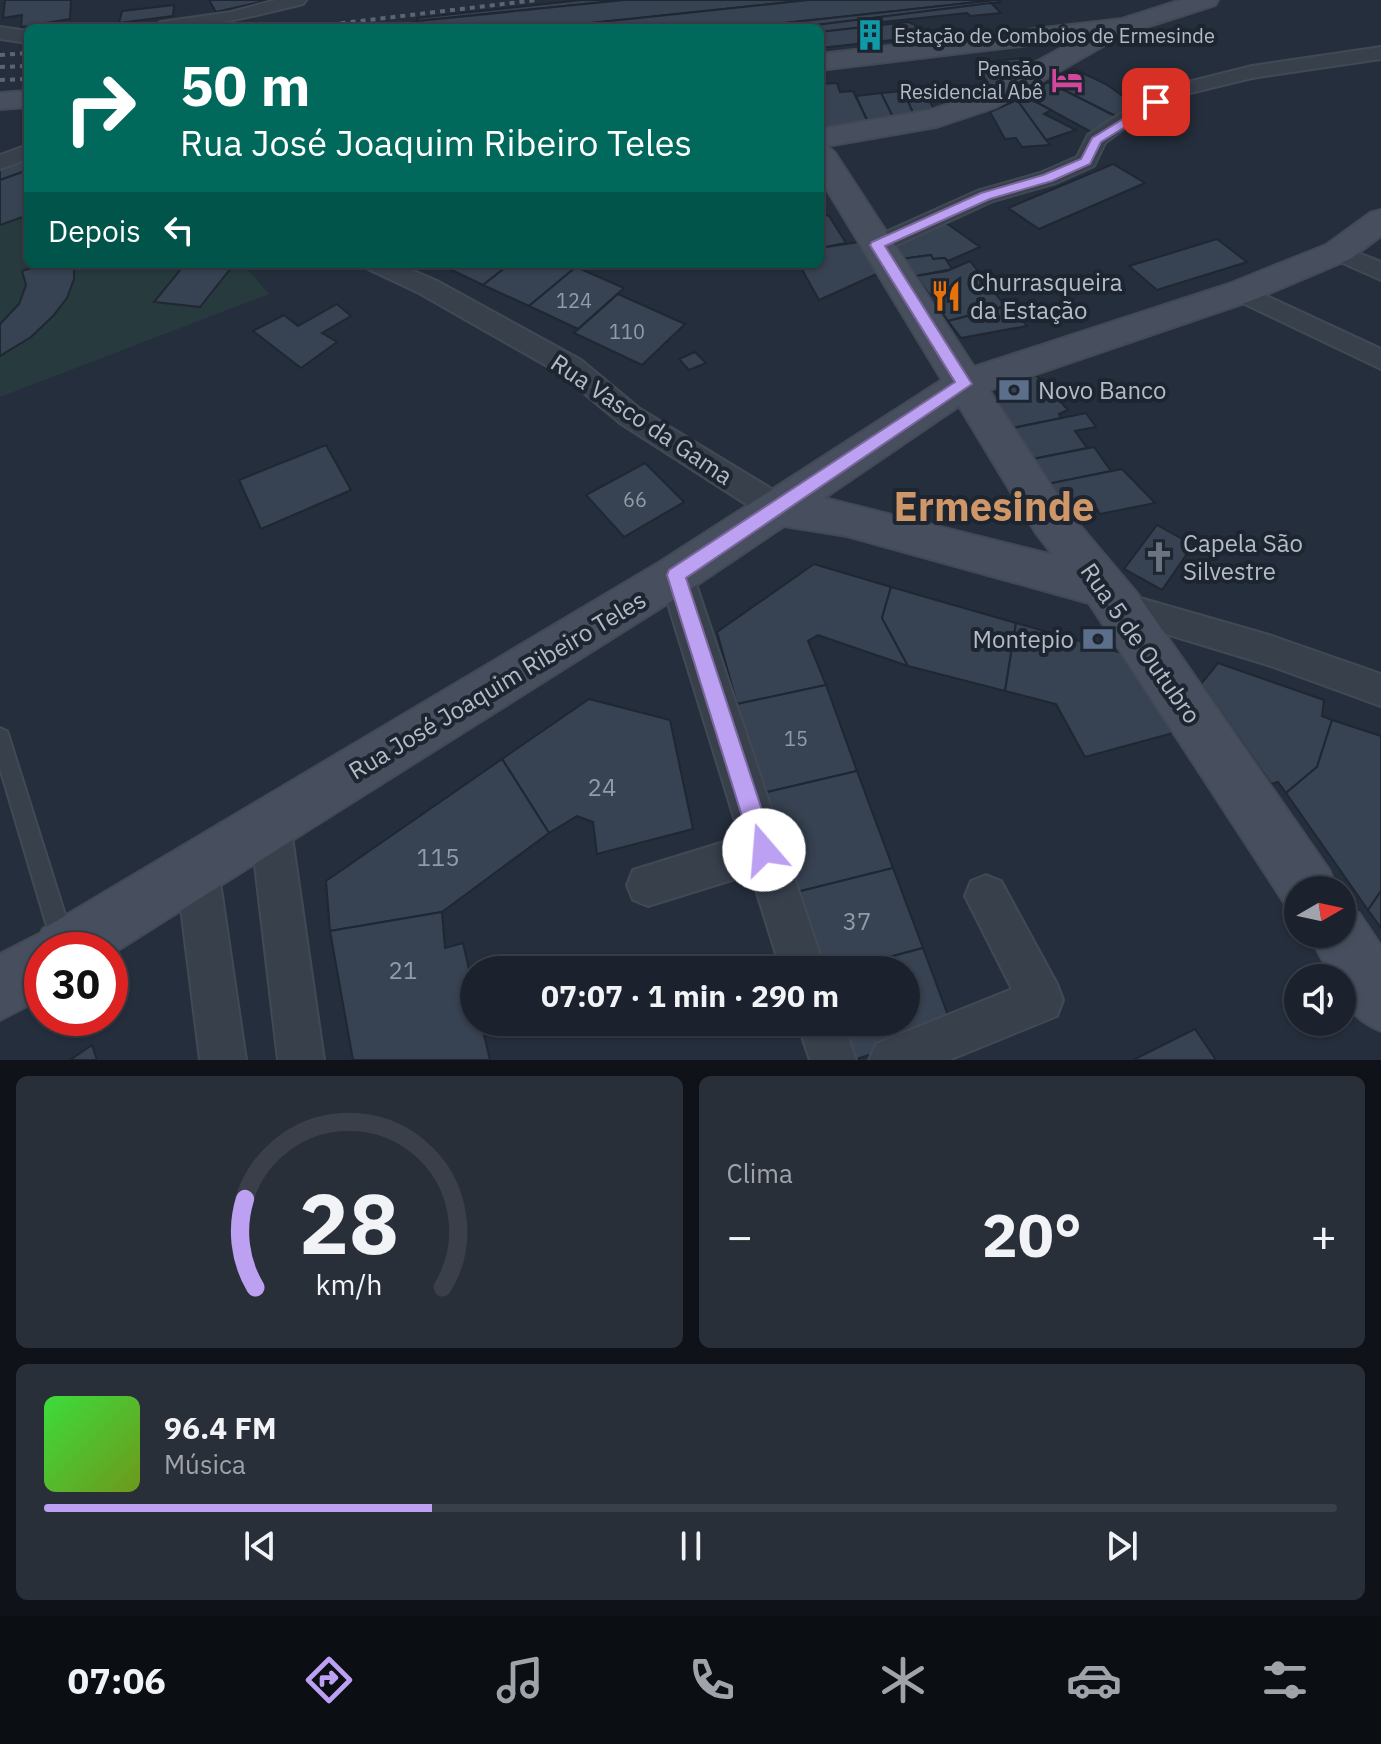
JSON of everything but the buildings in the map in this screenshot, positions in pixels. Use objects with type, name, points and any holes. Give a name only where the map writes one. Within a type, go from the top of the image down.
[{"type":"main road","points":[[824,137],[948,113],[986,101],[1066,55],[1125,26],[1206,0]]},
{"type":"main road","points":[[824,62],[1125,26]]},
{"type":"main road","points":[[1042,38],[1059,45],[1066,55]]},
{"type":"main road","points":[[0,101],[24,99]]},
{"type":"main road","name":"Rua 5 de Outubro","points":[[824,159],[1051,521],[1112,597],[1300,876]]},
{"type":"main road","name":"Rua José Joaquim Ribeiro Teles","points":[[93,932],[676,575],[964,384],[1241,292],[1338,252],[1381,220]]},
{"type":"main road","name":"Rua Vasco da Gama","points":[[777,508],[847,519],[1112,597]]},
{"type":"main road","points":[[1347,948],[1381,1000]]},
{"type":"main road","points":[[0,989],[24,974]]},
{"type":"street","points":[[193,0],[203,21]]},
{"type":"street","points":[[185,24],[297,0]]},
{"type":"street","points":[[0,33],[24,36]]},
{"type":"street","points":[[877,245],[985,196],[1048,178],[1086,161],[1096,140],[1122,121],[1179,90],[1252,72],[1381,53]]},
{"type":"street","points":[[0,162],[24,153]]},
{"type":"street","points":[[1338,252],[1381,272]]},
{"type":"street","name":"Rua Vasco da Gama","points":[[386,268],[428,287],[571,367],[630,416],[777,508]]},
{"type":"street","points":[[1241,292],[1381,360]]},
{"type":"street","points":[[676,575],[798,956]]},
{"type":"street","points":[[1112,597],[1381,690]]},
{"type":"street","points":[[270,823],[301,1060]]},
{"type":"street","points":[[648,885],[764,850]]},
{"type":"street","points":[[197,868],[223,1060]]},
{"type":"street","points":[[892,1060],[1041,1000],[986,896]]},
{"type":"street","points":[[825,1036],[833,1060]]},
{"type":"lane","points":[[0,737],[59,932]]},
{"type":"shaded area","points":[[24,216],[24,268],[246,268],[269,294],[0,397],[0,225]]},
{"type":"railway","points":[[335,24],[537,0]]},
{"type":"railway","points":[[0,55],[24,53]]},
{"type":"railway","points":[[0,67],[24,66]]},
{"type":"railway","points":[[0,80],[24,79]]},
{"type":"place","name":"Estação de Comboios de Ermesinde","points":[[870,35]]},
{"type":"place","name":"Pensão Residencial Abê","points":[[1067,80]]},
{"type":"place","name":"Churrasqueira da Estação","points":[[946,296]]},
{"type":"place","name":"Novo Banco","points":[[1014,390]]},
{"type":"place","name":"Capela São Silvestre","points":[[1159,557]]},
{"type":"place","name":"Montepio","points":[[1098,639]]},
{"type":"district","name":"Ermesinde","points":[[994,506]]},
{"type":"route","points":[[764,850],[676,575],[964,384],[877,245],[985,196],[1048,178],[1086,161],[1096,140],[1156,102]]}]
